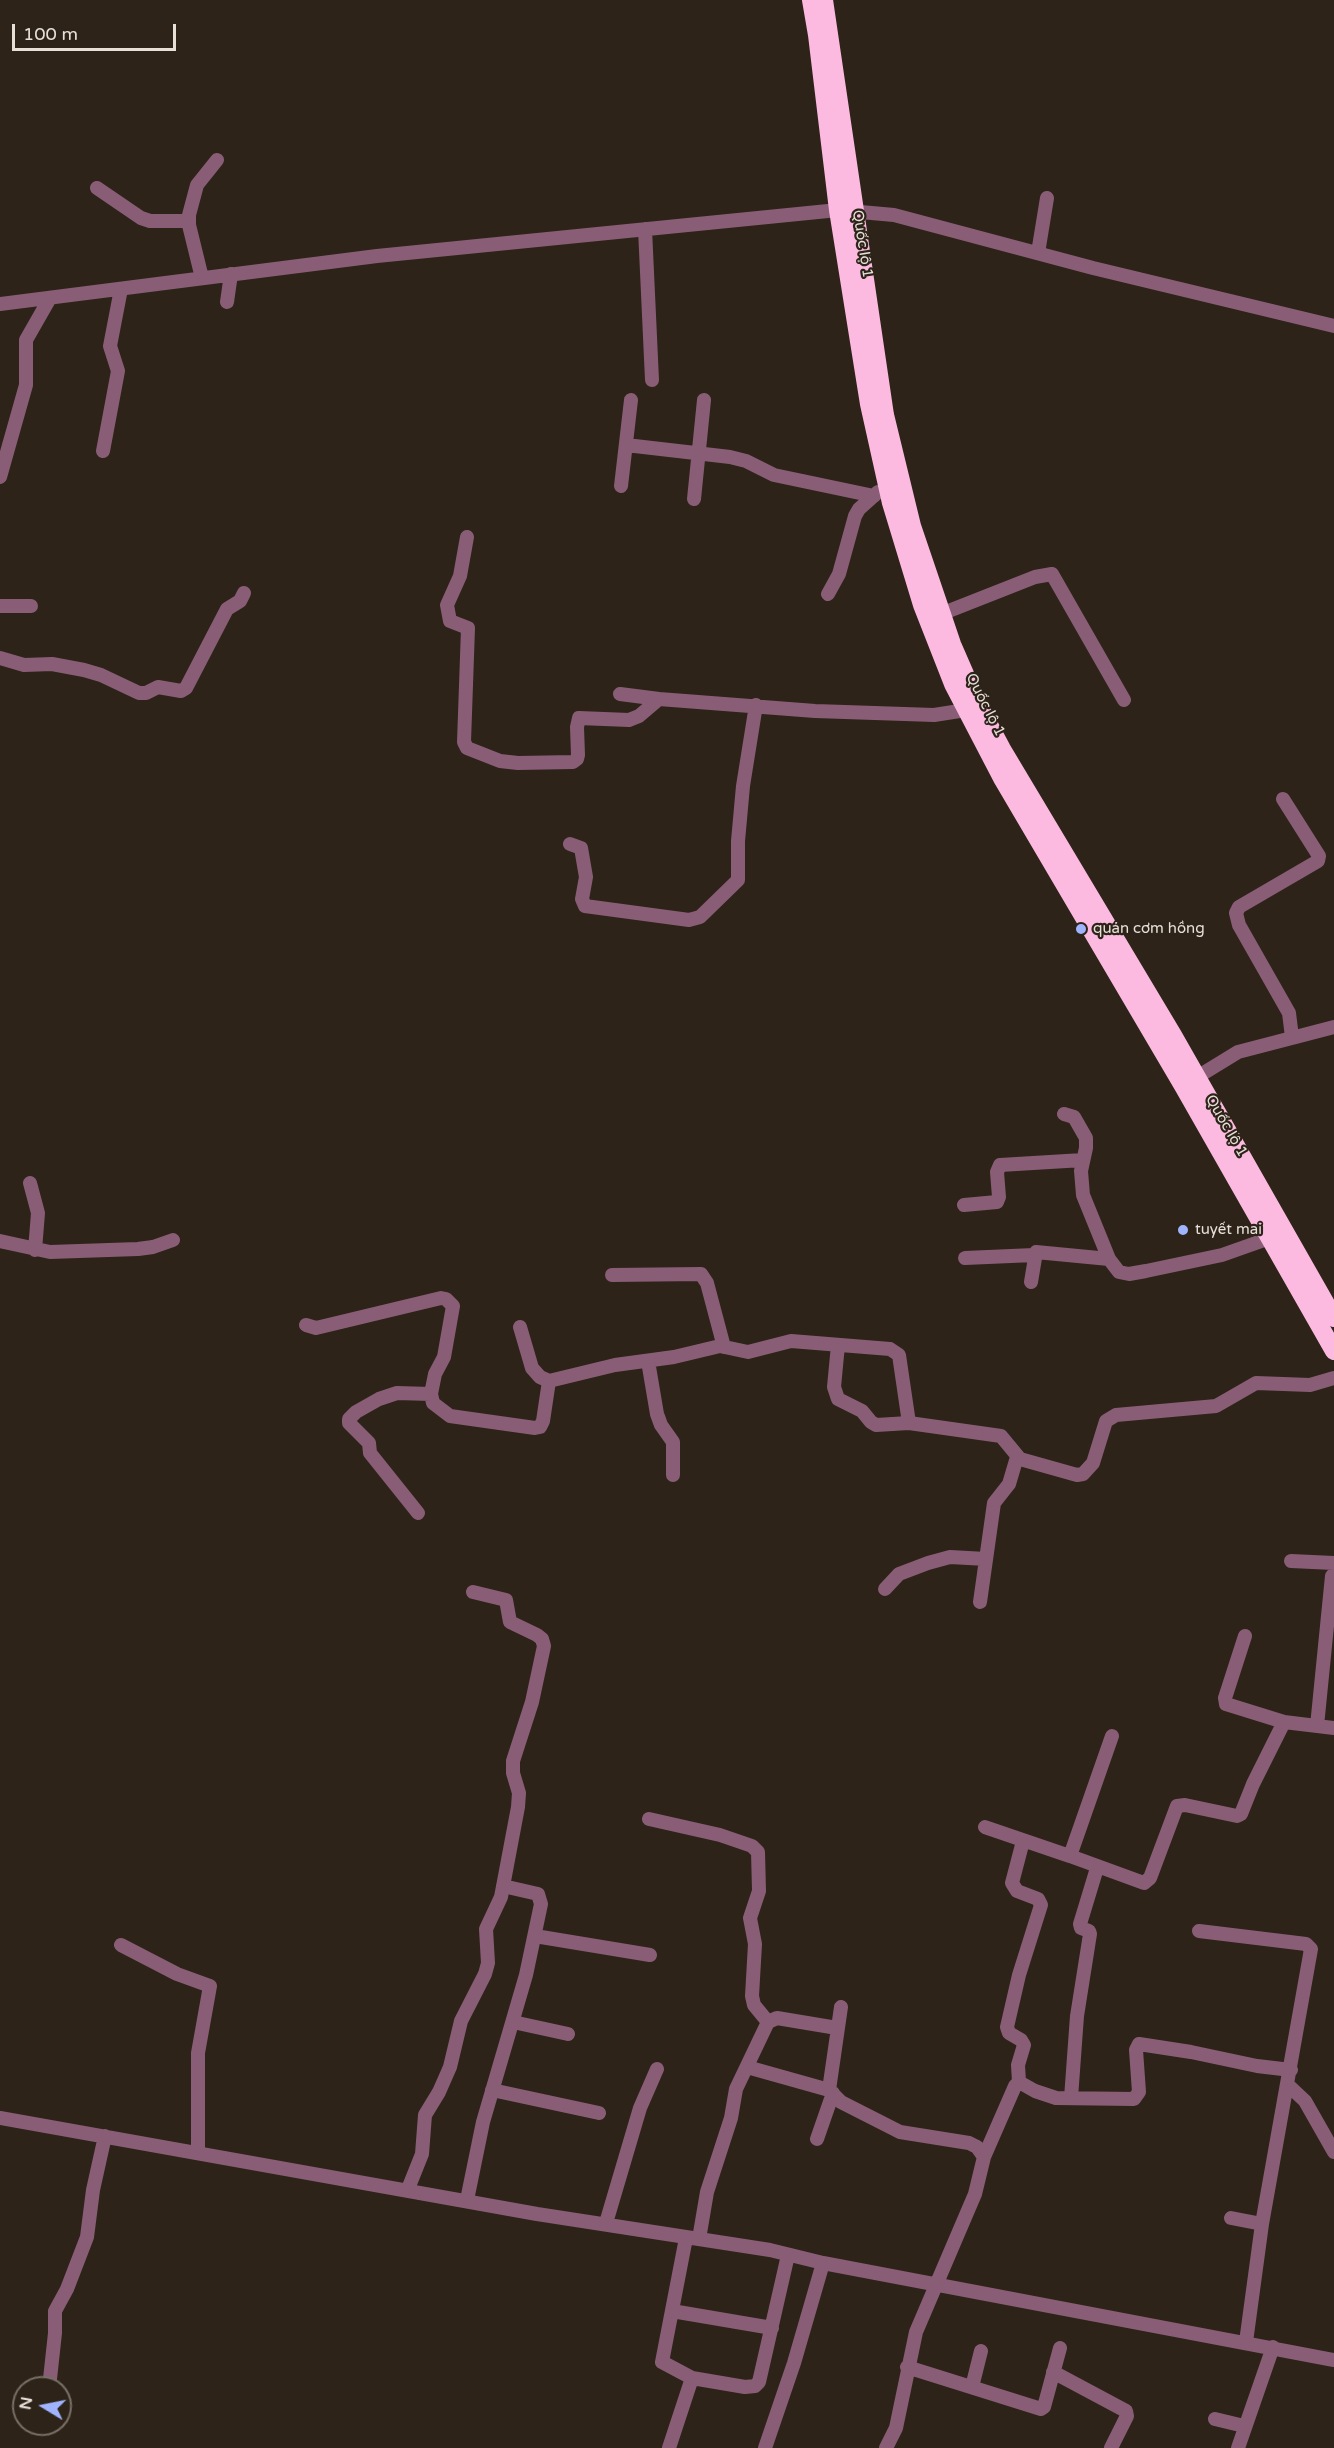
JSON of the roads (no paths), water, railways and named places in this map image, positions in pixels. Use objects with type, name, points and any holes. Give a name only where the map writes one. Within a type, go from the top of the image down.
[{"type":"highway","name":"Quốc lộ 1","points":[[811,0],[846,211],[894,457],[912,526],[941,614],[966,677],[1002,749],[1190,1082],[1270,1238],[1334,1351]]},
{"type":"highway","name":"Quốc lộ 1","points":[[824,0],[846,211],[880,490],[952,684],[1009,789],[1334,1318]]},
{"type":"street","points":[[202,278],[189,221],[196,185],[217,160]]},
{"type":"street","points":[[97,188],[141,218],[150,221],[189,221]]},
{"type":"street","points":[[1038,253],[1047,198]]},
{"type":"street","points":[[0,304],[386,255],[846,211],[894,215],[1334,326]]},
{"type":"street","points":[[645,229],[652,380]]},
{"type":"street","points":[[227,302],[231,274]]},
{"type":"street","points":[[104,451],[118,371],[110,346],[121,289]]},
{"type":"street","points":[[0,477],[26,385],[26,340],[50,298]]},
{"type":"street","points":[[621,486],[631,400]]},
{"type":"street","points":[[694,499],[704,400]]},
{"type":"street","points":[[626,445],[739,459],[774,475],[880,490]]},
{"type":"street","points":[[828,594],[838,574],[855,516],[859,509],[880,490]]},
{"type":"street","points":[[467,537],[460,576],[447,605],[450,621],[468,628],[465,746],[500,761],[573,762],[578,759],[579,718],[633,718],[659,699]]},
{"type":"street","points":[[941,614],[1031,578],[1052,574],[1124,700]]},
{"type":"street","points":[[0,658],[24,665],[52,663],[84,670],[101,675],[140,693],[146,693],[158,687],[181,692],[186,688],[227,609],[237,603],[244,593]]},
{"type":"street","points":[[0,606],[31,606]]},
{"type":"street","points":[[620,694],[815,711],[934,715],[966,710]]},
{"type":"street","points":[[570,844],[581,848],[586,877],[582,899],[585,906],[689,920],[700,917],[738,880],[738,840],[743,786],[756,705]]},
{"type":"street","points":[[1283,799],[1319,856],[1318,861],[1239,907],[1236,913],[1239,925],[1289,1013],[1292,1037]]},
{"type":"street","points":[[1190,1082],[1238,1052],[1334,1027]]},
{"type":"street","points":[[1064,1114],[1077,1120],[1086,1138],[1081,1170],[1083,1195],[1109,1259],[1119,1272],[1129,1274],[1222,1255],[1270,1238]]},
{"type":"street","points":[[964,1205],[997,1202],[999,1197],[997,1172],[1000,1165],[1083,1160]]},
{"type":"street","points":[[30,1183],[36,1204],[36,1241]]},
{"type":"street","points":[[0,1241],[36,1241],[50,1252],[138,1249],[153,1247],[172,1240]]},
{"type":"street","points":[[964,1258],[1053,1252],[1109,1259]]},
{"type":"street","points":[[1031,1282],[1034,1255]]},
{"type":"street","points":[[612,1275],[701,1274],[707,1283],[724,1347]]},
{"type":"street","points":[[306,1325],[316,1328],[441,1298],[446,1299],[453,1306],[444,1357],[435,1374],[430,1394],[433,1403],[450,1416],[538,1428],[543,1421],[549,1381]]},
{"type":"street","points":[[520,1327],[532,1368],[540,1377],[549,1381],[615,1365],[648,1361],[714,1347],[724,1347],[744,1353],[791,1341],[890,1349],[898,1352],[909,1423]]},
{"type":"street","points":[[838,1345],[834,1387],[838,1399],[862,1411],[876,1425],[909,1423],[999,1435],[1003,1437],[1017,1457],[1080,1475],[1095,1459],[1106,1421],[1116,1414],[1216,1406],[1256,1383],[1310,1385],[1334,1378]]},
{"type":"street","points":[[648,1361],[657,1414],[661,1425],[673,1442],[673,1475]]},
{"type":"street","points":[[418,1513],[370,1453],[369,1443],[349,1423],[348,1419],[379,1399],[397,1393],[430,1394]]},
{"type":"street","points":[[981,1602],[994,1503],[1009,1484],[1017,1457]]},
{"type":"street","points":[[885,1589],[899,1574],[928,1563],[950,1557],[986,1560]]},
{"type":"street","points":[[1291,1561],[1334,1563]]},
{"type":"street","points":[[1317,1726],[1330,1643],[1332,1576],[1334,1574]]},
{"type":"street","points":[[408,2189],[422,2154],[424,2115],[439,2092],[450,2067],[461,2021],[485,1974],[489,1955],[486,1929],[498,1906],[503,1886],[519,1793],[513,1773],[513,1761],[532,1702],[544,1642],[537,1635],[510,1622],[506,1600],[473,1592]]},
{"type":"street","points":[[1245,1636],[1225,1702],[1284,1722],[1334,1728]]},
{"type":"street","points":[[985,1827],[1135,1882],[1148,1882],[1177,1806],[1185,1805],[1241,1815],[1284,1722]]},
{"type":"street","points":[[1070,1857],[1112,1736]]},
{"type":"street","points":[[649,1819],[720,1835],[757,1849],[759,1890],[750,1918],[755,1944],[752,1996],[754,2004],[768,2022]]},
{"type":"street","points":[[886,2448],[896,2428],[916,2332],[975,2194],[984,2157],[1015,2086],[1019,2082],[1018,2065],[1024,2045],[1021,2040],[1009,2033],[1007,2027],[1019,1975],[1041,1909],[1038,1899],[1017,1891],[1012,1883],[1023,1841]]},
{"type":"street","points":[[1071,2098],[1077,2016],[1090,1934],[1089,1931],[1081,1928],[1081,1921],[1097,1868]]},
{"type":"street","points":[[467,2200],[492,2090],[513,2022],[535,1936],[541,1898],[538,1894],[503,1886]]},
{"type":"street","points":[[1199,1931],[1309,1946],[1311,1953],[1262,2224],[1246,2342]]},
{"type":"street","points":[[535,1936],[650,1954]]},
{"type":"street","points":[[121,1945],[177,1974],[210,1986],[198,2053],[198,2152]]},
{"type":"street","points":[[817,2139],[831,2092],[840,2007]]},
{"type":"street","points":[[788,2255],[761,2375],[755,2385],[745,2387],[692,2378],[662,2362],[672,2311],[731,2118],[735,2089],[768,2022],[777,2018],[837,2028]]},
{"type":"street","points":[[513,2022],[568,2034]]},
{"type":"street","points":[[1019,2082],[1052,2097],[1134,2099],[1139,2092],[1136,2050],[1139,2044],[1291,2070]]},
{"type":"street","points":[[747,2067],[831,2092],[841,2102],[900,2132],[964,2141],[977,2147],[984,2157]]},
{"type":"street","points":[[606,2223],[640,2108],[657,2069]]},
{"type":"street","points":[[1288,2085],[1305,2101],[1334,2151]]},
{"type":"street","points":[[492,2090],[599,2113]]},
{"type":"street","points":[[0,2118],[408,2189],[537,2214],[770,2250],[823,2263],[1334,2360]]},
{"type":"street","points":[[50,2376],[55,2311],[67,2289],[87,2237],[93,2190],[105,2136]]},
{"type":"street","points":[[1231,2218],[1262,2224]]},
{"type":"street","points":[[765,2448],[794,2363],[823,2263]]},
{"type":"street","points":[[672,2311],[772,2328]]},
{"type":"street","points":[[908,2367],[1041,2409],[1044,2407],[1060,2348]]},
{"type":"street","points":[[1238,2448],[1273,2348]]},
{"type":"street","points":[[972,2387],[981,2351]]},
{"type":"street","points":[[1053,2372],[1126,2411],[1126,2416],[1111,2448]]},
{"type":"street","points":[[669,2448],[692,2378]]},
{"type":"street","points":[[1215,2419],[1244,2426]]},
{"type":"place","name":"quán cơm hồng","points":[[1081,929]]},
{"type":"place","name":"tuyết mai","points":[[1183,1230]]}]
